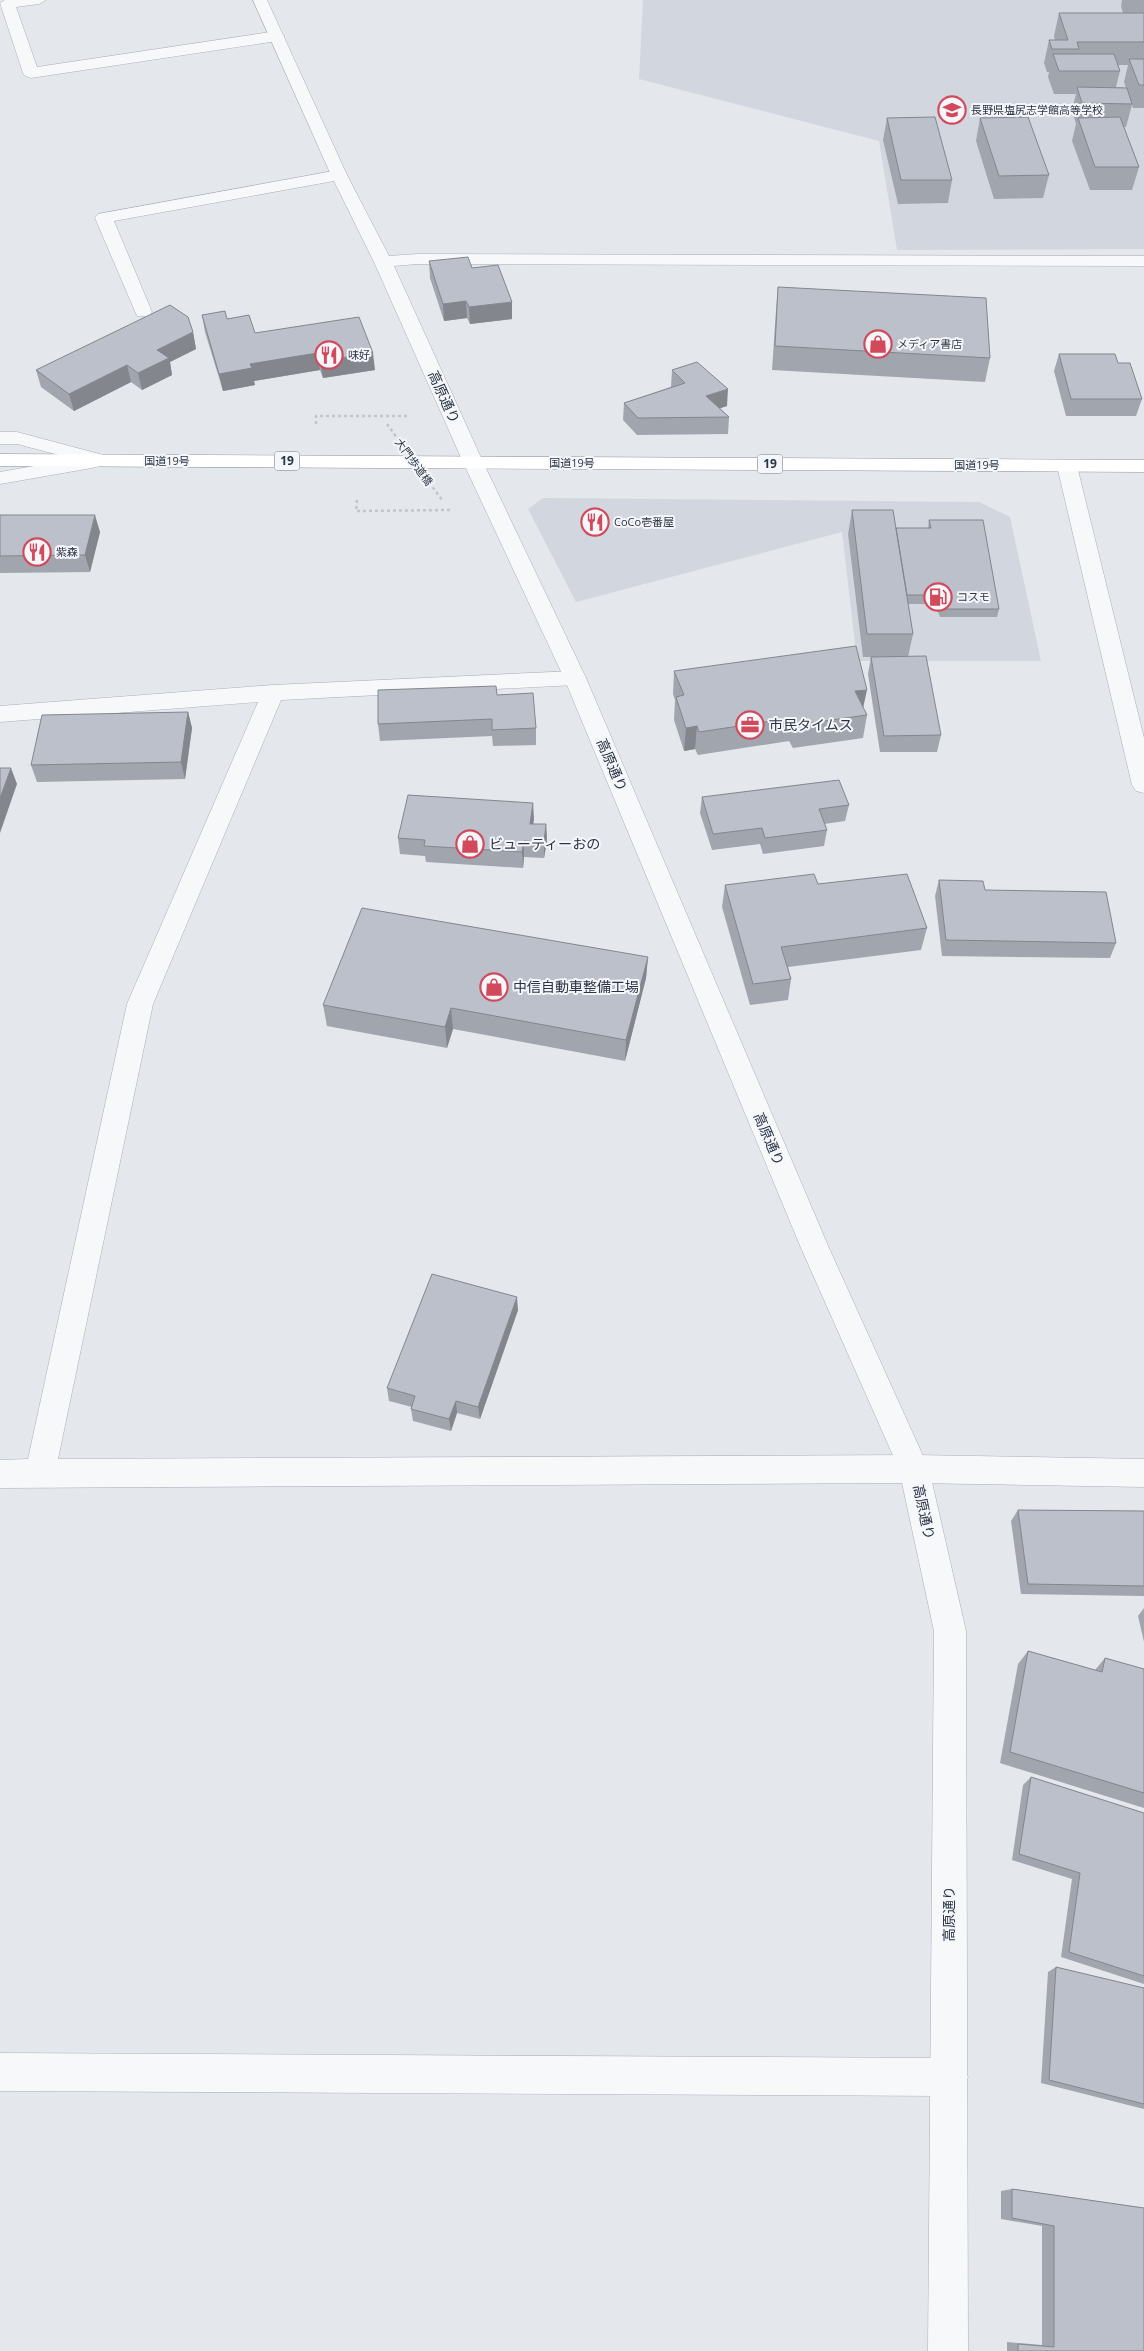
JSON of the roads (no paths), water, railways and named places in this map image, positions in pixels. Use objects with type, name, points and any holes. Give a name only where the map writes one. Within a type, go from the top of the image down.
[{"type":"highway","name":"国道19号","points":[[0,460],[1144,466]]},
{"type":"street","points":[[39,0],[7,4],[31,72],[277,36]]},
{"type":"street","name":"高原通り","points":[[260,0],[339,174],[383,262],[473,462],[575,678],[815,1248],[914,1469],[950,1631],[948,2351]]},
{"type":"street","points":[[143,312],[104,218],[339,174]]},
{"type":"street","points":[[383,262],[417,259],[1144,261]]},
{"type":"street","points":[[0,438],[17,438],[100,460]]},
{"type":"street","points":[[0,478],[100,460]]},
{"type":"street","points":[[1066,466],[1137,725],[1144,785]]},
{"type":"street","points":[[0,714],[273,693],[575,678]]},
{"type":"street","points":[[40,1474],[140,1004],[273,693]]},
{"type":"street","points":[[0,1474],[914,1469],[1144,1474]]},
{"type":"street","points":[[0,2072],[949,2077]]},
{"type":"place","name":"長野県塩尻志学館高等学校","points":[[952,110]]},
{"type":"place","name":"メディア書店","points":[[878,344]]},
{"type":"place","name":"味好","points":[[329,355]]},
{"type":"place","name":"CoCo壱番屋","points":[[595,522]]},
{"type":"place","name":"紫森","points":[[37,552]]},
{"type":"place","name":"コスモ","points":[[938,597]]},
{"type":"place","name":"市民タイムス","points":[[750,725]]},
{"type":"place","name":"ビューティーおの","points":[[470,844]]},
{"type":"place","name":"中信自動車整備工場","points":[[494,987]]}]
